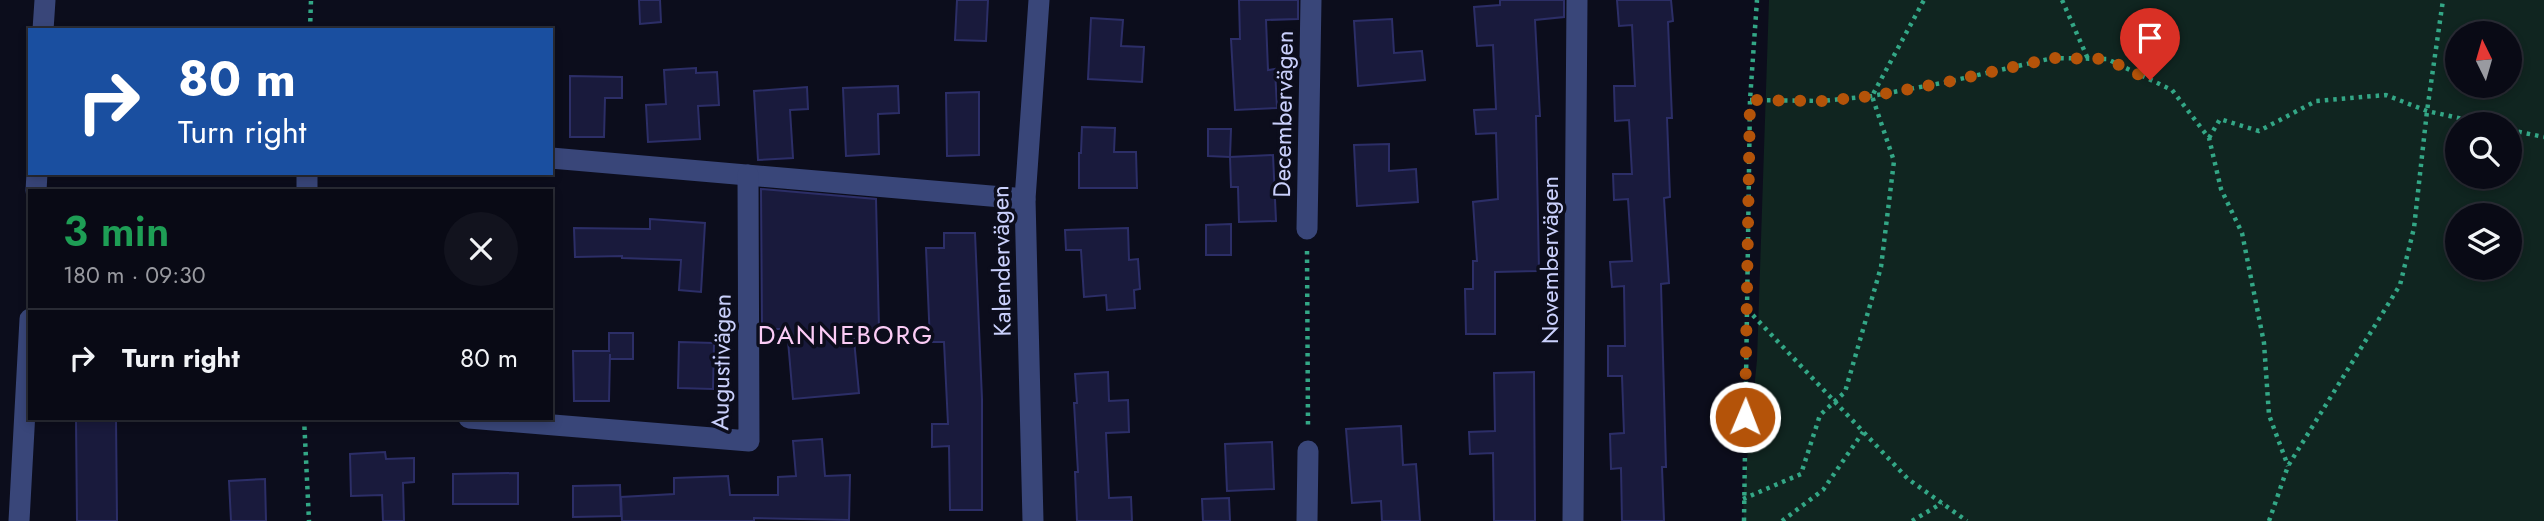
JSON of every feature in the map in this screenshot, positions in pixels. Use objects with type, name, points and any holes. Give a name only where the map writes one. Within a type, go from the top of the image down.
[{"type":"street","points":[[43,28],[44,0]]},
{"type":"street","name":"Kalendervägen","points":[[1032,521],[1025,199],[1039,0]]},
{"type":"street","name":"Decembervägen","points":[[1307,229],[1311,0]]},
{"type":"street","name":"Novembervägen","points":[[1573,521],[1577,0]]},
{"type":"street","points":[[553,158],[1025,199]]},
{"type":"street","name":"Augustivägen","points":[[493,420],[749,441],[748,175]]},
{"type":"street","points":[[19,521],[28,356]]},
{"type":"street","points":[[1307,521],[1308,451]]},
{"type":"path","points":[[310,28],[311,0]]},
{"type":"path","points":[[1744,521],[1750,100],[1757,0]]},
{"type":"path","points":[[1743,499],[1801,474],[1820,415],[1844,392],[1881,267],[1893,174],[1894,161],[1872,96],[1924,0]]},
{"type":"path","points":[[2062,0],[2088,59]]},
{"type":"path","points":[[2269,521],[2288,467],[2400,285],[2414,228],[2427,111],[2444,0]]},
{"type":"path","points":[[1750,100],[1822,101],[1872,96],[2053,58],[2107,59],[2172,90],[2209,138],[2221,189],[2242,233],[2264,343],[2269,415],[2288,467]]},
{"type":"path","points":[[2209,138],[2220,119],[2259,131],[2316,101],[2386,95],[2445,115]]},
{"type":"path","points":[[2522,132],[2544,137]]},
{"type":"path","points":[[1307,229],[1308,451]]},
{"type":"path","points":[[1747,309],[1908,478],[1966,521]]},
{"type":"path","points":[[304,420],[309,521]]},
{"type":"path","points":[[1782,521],[1823,489],[1863,432]]},
{"type":"path","points":[[1912,521],[1942,503]]},
{"type":"green space","points":[[1769,0],[2544,0],[2544,521],[1744,521],[1743,499],[1757,360]]},
{"type":"building","points":[[639,0],[660,0],[661,22],[640,24]]},
{"type":"building","points":[[957,0],[988,0],[986,41],[955,40]]},
{"type":"building","points":[[1239,0],[1298,0],[1298,19],[1266,20],[1268,70],[1275,69],[1277,108],[1235,110],[1231,39],[1240,39]]},
{"type":"building","points":[[1500,0],[1564,0],[1564,17],[1535,20],[1540,116],[1536,116],[1539,271],[1495,272],[1495,334],[1466,334],[1465,289],[1473,289],[1473,261],[1477,261],[1473,202],[1498,199],[1496,133],[1476,134],[1474,110],[1496,109],[1493,45],[1477,46],[1474,7],[1500,5]]},
{"type":"building","points":[[1617,0],[1671,0],[1673,21],[1668,22],[1672,118],[1667,118],[1670,197],[1664,198],[1669,283],[1661,284],[1666,467],[1662,467],[1664,521],[1622,521],[1621,468],[1611,469],[1610,434],[1624,433],[1622,376],[1608,376],[1608,346],[1625,346],[1624,286],[1612,287],[1610,262],[1632,261],[1628,199],[1614,200],[1613,174],[1632,174],[1629,120],[1615,121],[1614,86],[1635,86],[1632,25],[1619,26]]},
{"type":"building","points":[[1091,18],[1123,20],[1121,46],[1144,47],[1142,82],[1088,79]]},
{"type":"building","points":[[1392,19],[1394,53],[1422,51],[1425,80],[1358,86],[1354,21]]},
{"type":"building","points":[[696,68],[696,73],[717,72],[719,105],[698,106],[700,139],[648,142],[646,105],[666,104],[664,70]]},
{"type":"building","points":[[570,76],[622,77],[622,98],[605,98],[604,137],[570,137]]},
{"type":"building","points":[[898,86],[899,113],[878,114],[879,154],[846,156],[843,88]]},
{"type":"building","points":[[807,87],[808,109],[790,110],[793,158],[758,160],[754,91]]},
{"type":"building","points":[[979,92],[979,155],[947,156],[946,93]]},
{"type":"building","points":[[1082,127],[1115,128],[1114,152],[1136,152],[1137,188],[1079,188]]},
{"type":"building","points":[[1208,129],[1231,129],[1230,157],[1208,156]]},
{"type":"building","points":[[1389,144],[1389,171],[1416,169],[1418,202],[1357,206],[1354,145]]},
{"type":"building","points":[[1273,155],[1276,221],[1239,222],[1238,187],[1231,187],[1230,157]]},
{"type":"building","points":[[761,189],[876,199],[879,329],[853,329],[859,393],[793,399],[787,329],[762,329]]},
{"type":"building","points":[[650,219],[705,223],[701,292],[679,290],[681,260],[622,256],[575,257],[574,228],[650,229]]},
{"type":"building","points":[[1231,224],[1231,255],[1206,255],[1206,225]]},
{"type":"building","points":[[1128,228],[1129,260],[1138,259],[1140,289],[1134,290],[1135,308],[1107,310],[1106,295],[1084,297],[1081,250],[1066,250],[1065,230]]},
{"type":"building","points":[[944,233],[975,233],[982,399],[982,510],[950,510],[949,446],[932,447],[932,424],[948,424],[944,342],[930,342],[926,248],[944,248]]},
{"type":"building","points":[[609,333],[633,333],[633,359],[610,359],[610,354],[609,401],[574,401],[573,351],[609,351]]},
{"type":"building","points":[[679,342],[714,343],[713,389],[678,388]]},
{"type":"building","points":[[1108,372],[1109,401],[1128,400],[1129,432],[1106,433],[1109,498],[1131,497],[1132,521],[1077,521],[1075,374]]},
{"type":"building","points":[[1534,372],[1535,521],[1494,521],[1493,453],[1470,454],[1469,432],[1495,431],[1494,373]]},
{"type":"building","points":[[76,420],[116,420],[117,521],[77,521]]},
{"type":"building","points":[[1401,426],[1403,465],[1416,464],[1420,521],[1382,521],[1381,501],[1352,503],[1346,429]]},
{"type":"building","points":[[822,439],[825,476],[850,475],[849,520],[754,518],[754,521],[622,521],[621,497],[674,494],[674,478],[728,476],[730,495],[778,495],[778,477],[796,476],[793,441]]},
{"type":"building","points":[[1272,442],[1274,489],[1227,491],[1225,444]]},
{"type":"building","points":[[385,452],[386,459],[414,458],[414,482],[403,483],[404,521],[383,521],[382,495],[351,496],[350,454]]},
{"type":"building","points":[[518,473],[518,504],[453,504],[453,474]]},
{"type":"building","points":[[265,479],[266,521],[231,521],[229,481]]},
{"type":"building","points":[[620,485],[621,516],[573,517],[573,486]]},
{"type":"building","points":[[1229,498],[1230,521],[1203,521],[1202,499]]},
{"type":"district","name":"DANNEBORG","points":[[846,335]]},
{"type":"route","points":[[1745,417],[1750,100],[1822,101],[1872,96],[2053,58],[2107,59],[2150,80]]}]
